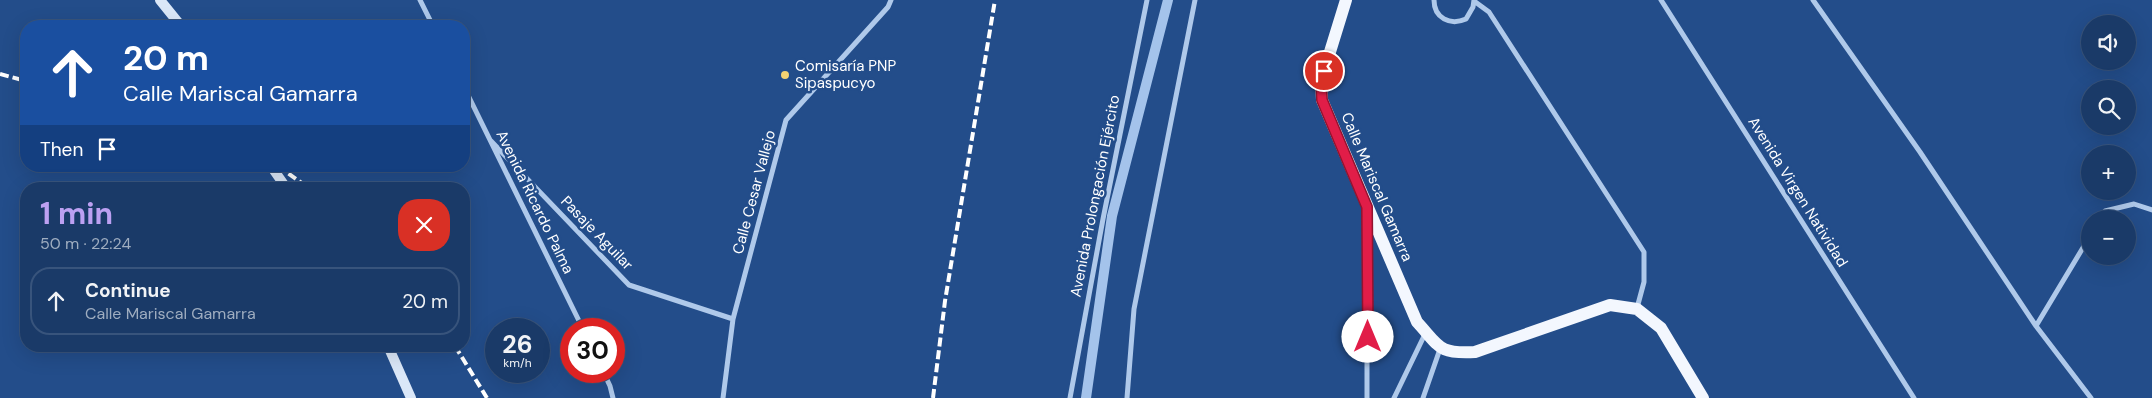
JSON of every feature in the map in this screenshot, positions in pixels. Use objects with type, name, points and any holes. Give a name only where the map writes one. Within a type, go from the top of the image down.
[{"type":"main road","name":"Calle Mariscal Gamarra","points":[[1346,0],[1321,81],[1322,100],[1417,322],[1440,349]]},
{"type":"main road","points":[[1440,349],[1456,353],[1475,352],[1610,305],[1637,308],[1661,328],[1703,398]]},
{"type":"street","points":[[160,0],[176,20]]},
{"type":"street","points":[[420,0],[430,20]]},
{"type":"street","name":"Calle Cesar Vallejo","points":[[723,398],[734,319],[786,120],[888,7],[890,0]]},
{"type":"street","name":"Avenida Prolongación Ejército","points":[[1070,398],[1102,219],[1147,0]]},
{"type":"street","points":[[1127,398],[1134,308],[1195,0]]},
{"type":"street","points":[[1434,0],[1436,11],[1440,16],[1452,22],[1466,19],[1470,14],[1474,0],[1490,12],[1644,252],[1644,282],[1637,308]]},
{"type":"street","name":"Avenida Virgen Natividad","points":[[1660,0],[1914,398]]},
{"type":"street","points":[[1812,0],[1920,152],[2036,326],[2091,398]]},
{"type":"street","name":"Avenida Ricardo Palma","points":[[470,99],[578,318]]},
{"type":"street","name":"Pasaje Aguilar","points":[[491,141],[629,285],[734,319]]},
{"type":"street","points":[[2109,210],[2134,204],[2152,210]]},
{"type":"street","points":[[1367,207],[1367,398]]},
{"type":"street","points":[[2036,326],[2081,251]]},
{"type":"street","points":[[1394,398],[1426,332]]},
{"type":"street","points":[[1422,398],[1440,349]]},
{"type":"street","points":[[391,352],[411,398]]},
{"type":"street","points":[[609,383],[613,398]]},
{"type":"waterway","points":[[1086,398],[1112,216],[1168,0]]},
{"type":"railway","points":[[933,398],[945,301],[995,0]]},
{"type":"railway","points":[[0,74],[20,79]]},
{"type":"railway","points":[[286,172],[300,182]]},
{"type":"railway","points":[[459,352],[487,398]]},
{"type":"place","name":"Comisaría PNP Sipaspucyo","points":[[785,75]]},
{"type":"route","points":[[1324,71],[1321,81],[1322,100],[1367,207],[1368,337]]}]
